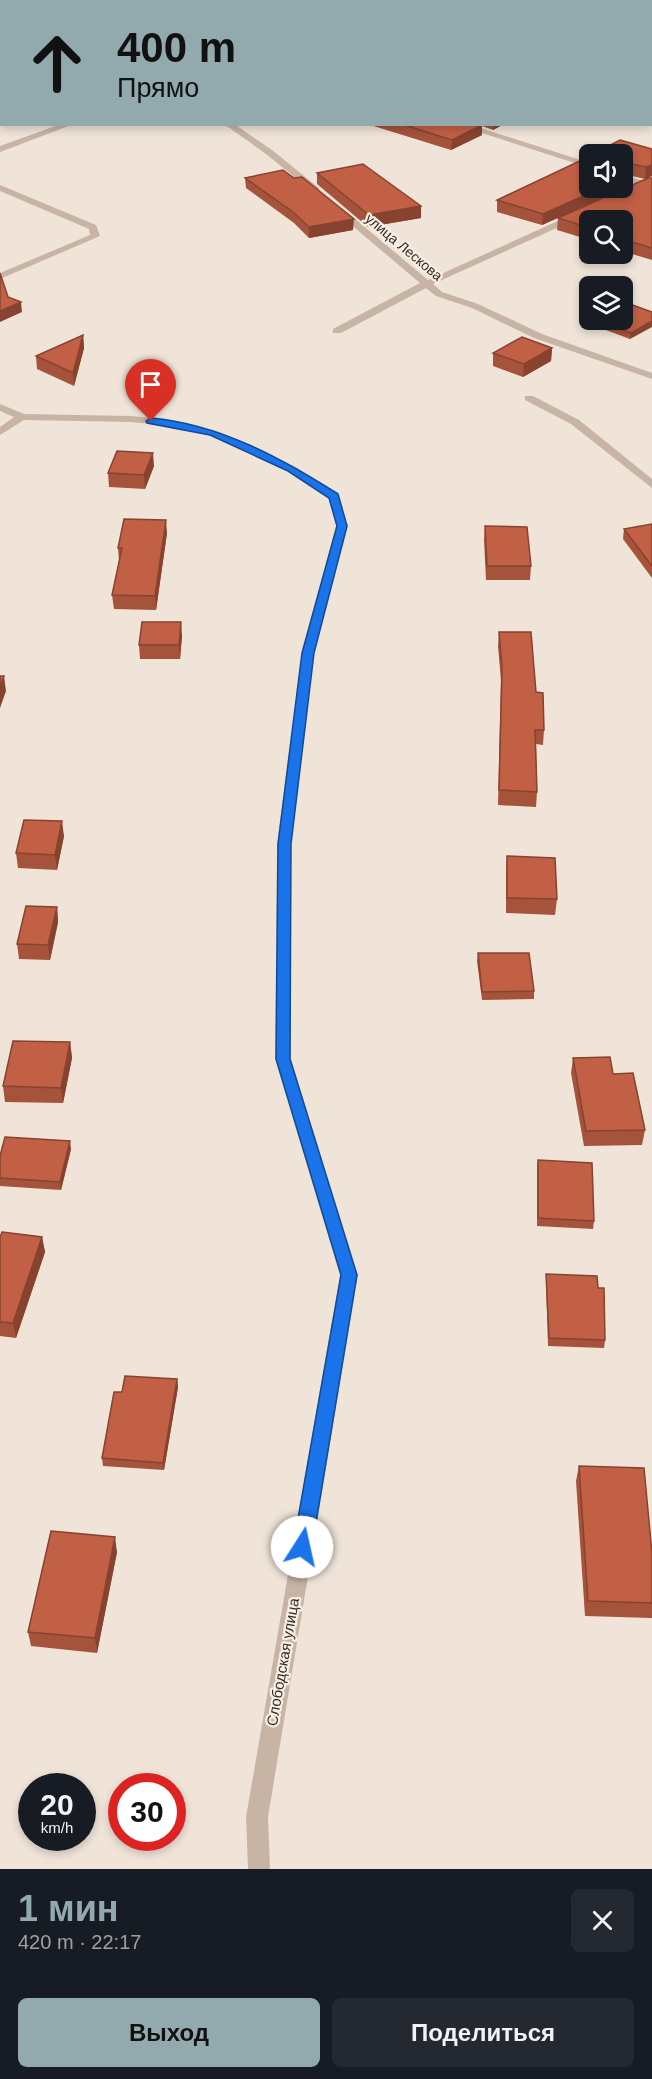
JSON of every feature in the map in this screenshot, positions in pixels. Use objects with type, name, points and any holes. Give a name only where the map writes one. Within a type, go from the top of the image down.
[{"type":"street","points":[[0,149],[60,126]]},
{"type":"street","points":[[231,126],[269,152],[323,196]]},
{"type":"street","points":[[464,126],[579,162]]},
{"type":"street","points":[[633,180],[650,184]]},
{"type":"street","points":[[634,189],[650,184]]},
{"type":"street","points":[[0,188],[93,228],[95,236],[0,276]]},
{"type":"street","name":"улица Лескова","points":[[332,204],[439,294],[475,306],[538,336],[652,376]]},
{"type":"street","points":[[337,331],[426,285],[579,214]]},
{"type":"street","points":[[530,398],[575,422],[652,485]]},
{"type":"street","points":[[0,407],[22,417]]},
{"type":"street","points":[[0,432],[22,417]]},
{"type":"street","name":"Слободская улица","points":[[22,417],[131,419],[171,423],[213,433],[292,469],[334,496],[342,526],[308,653],[284,844],[283,1059],[349,1275],[257,1817],[259,1869]]},
{"type":"building","points":[[407,126],[480,126],[452,140]]},
{"type":"building","points":[[620,140],[652,149],[652,165],[646,167],[633,164],[633,144],[612,144]]},
{"type":"building","points":[[579,161],[579,198],[543,214],[497,200]]},
{"type":"building","points":[[363,164],[421,206],[369,215],[317,173]]},
{"type":"building","points":[[283,170],[294,178],[302,177],[354,219],[309,227],[293,212],[245,178]]},
{"type":"building","points":[[652,178],[652,248],[633,242],[633,210],[579,210],[579,225],[558,218],[603,198],[633,198],[633,185]]},
{"type":"building","points":[[0,273],[8,297],[21,302],[0,311]]},
{"type":"building","points":[[633,305],[652,312],[652,321],[631,333],[623,330],[633,330]]},
{"type":"building","points":[[83,335],[73,373],[36,356]]},
{"type":"building","points":[[522,337],[552,348],[524,364],[493,353]]},
{"type":"building","points":[[117,451],[153,453],[144,475],[108,473]]},
{"type":"building","points":[[124,519],[166,520],[155,596],[112,595],[122,548],[118,548]]},
{"type":"building","points":[[652,524],[652,566],[624,529]]},
{"type":"building","points":[[485,526],[527,527],[531,566],[487,566]]},
{"type":"building","points":[[142,622],[181,622],[179,645],[139,645]]},
{"type":"building","points":[[499,632],[531,632],[536,692],[543,693],[544,730],[535,730],[537,792],[499,790],[502,667]]},
{"type":"building","points":[[0,676],[4,676],[0,688]]},
{"type":"building","points":[[24,820],[62,821],[55,855],[16,853]]},
{"type":"building","points":[[507,856],[555,858],[557,899],[507,898]]},
{"type":"building","points":[[26,906],[57,907],[48,945],[17,944]]},
{"type":"building","points":[[478,953],[529,953],[534,991],[482,992]]},
{"type":"building","points":[[13,1041],[70,1042],[61,1088],[3,1086]]},
{"type":"building","points":[[610,1057],[613,1074],[633,1073],[645,1130],[586,1131],[573,1058]]},
{"type":"building","points":[[5,1137],[70,1141],[60,1182],[0,1178],[0,1156]]},
{"type":"building","points":[[538,1160],[592,1163],[594,1221],[538,1218]]},
{"type":"building","points":[[2,1232],[42,1237],[13,1323],[0,1322],[0,1237]]},
{"type":"building","points":[[546,1274],[597,1276],[598,1288],[604,1288],[605,1340],[549,1338]]},
{"type":"building","points":[[125,1376],[177,1379],[163,1463],[102,1458],[114,1392],[122,1392]]},
{"type":"building","points":[[579,1466],[644,1468],[652,1553],[652,1603],[588,1601]]},
{"type":"building","points":[[51,1531],[115,1537],[95,1638],[28,1632]]},
{"type":"route","points":[[151,421],[171,423],[213,433],[292,469],[334,496],[342,526],[308,653],[284,844],[283,1059],[349,1275],[302,1547]]}]
